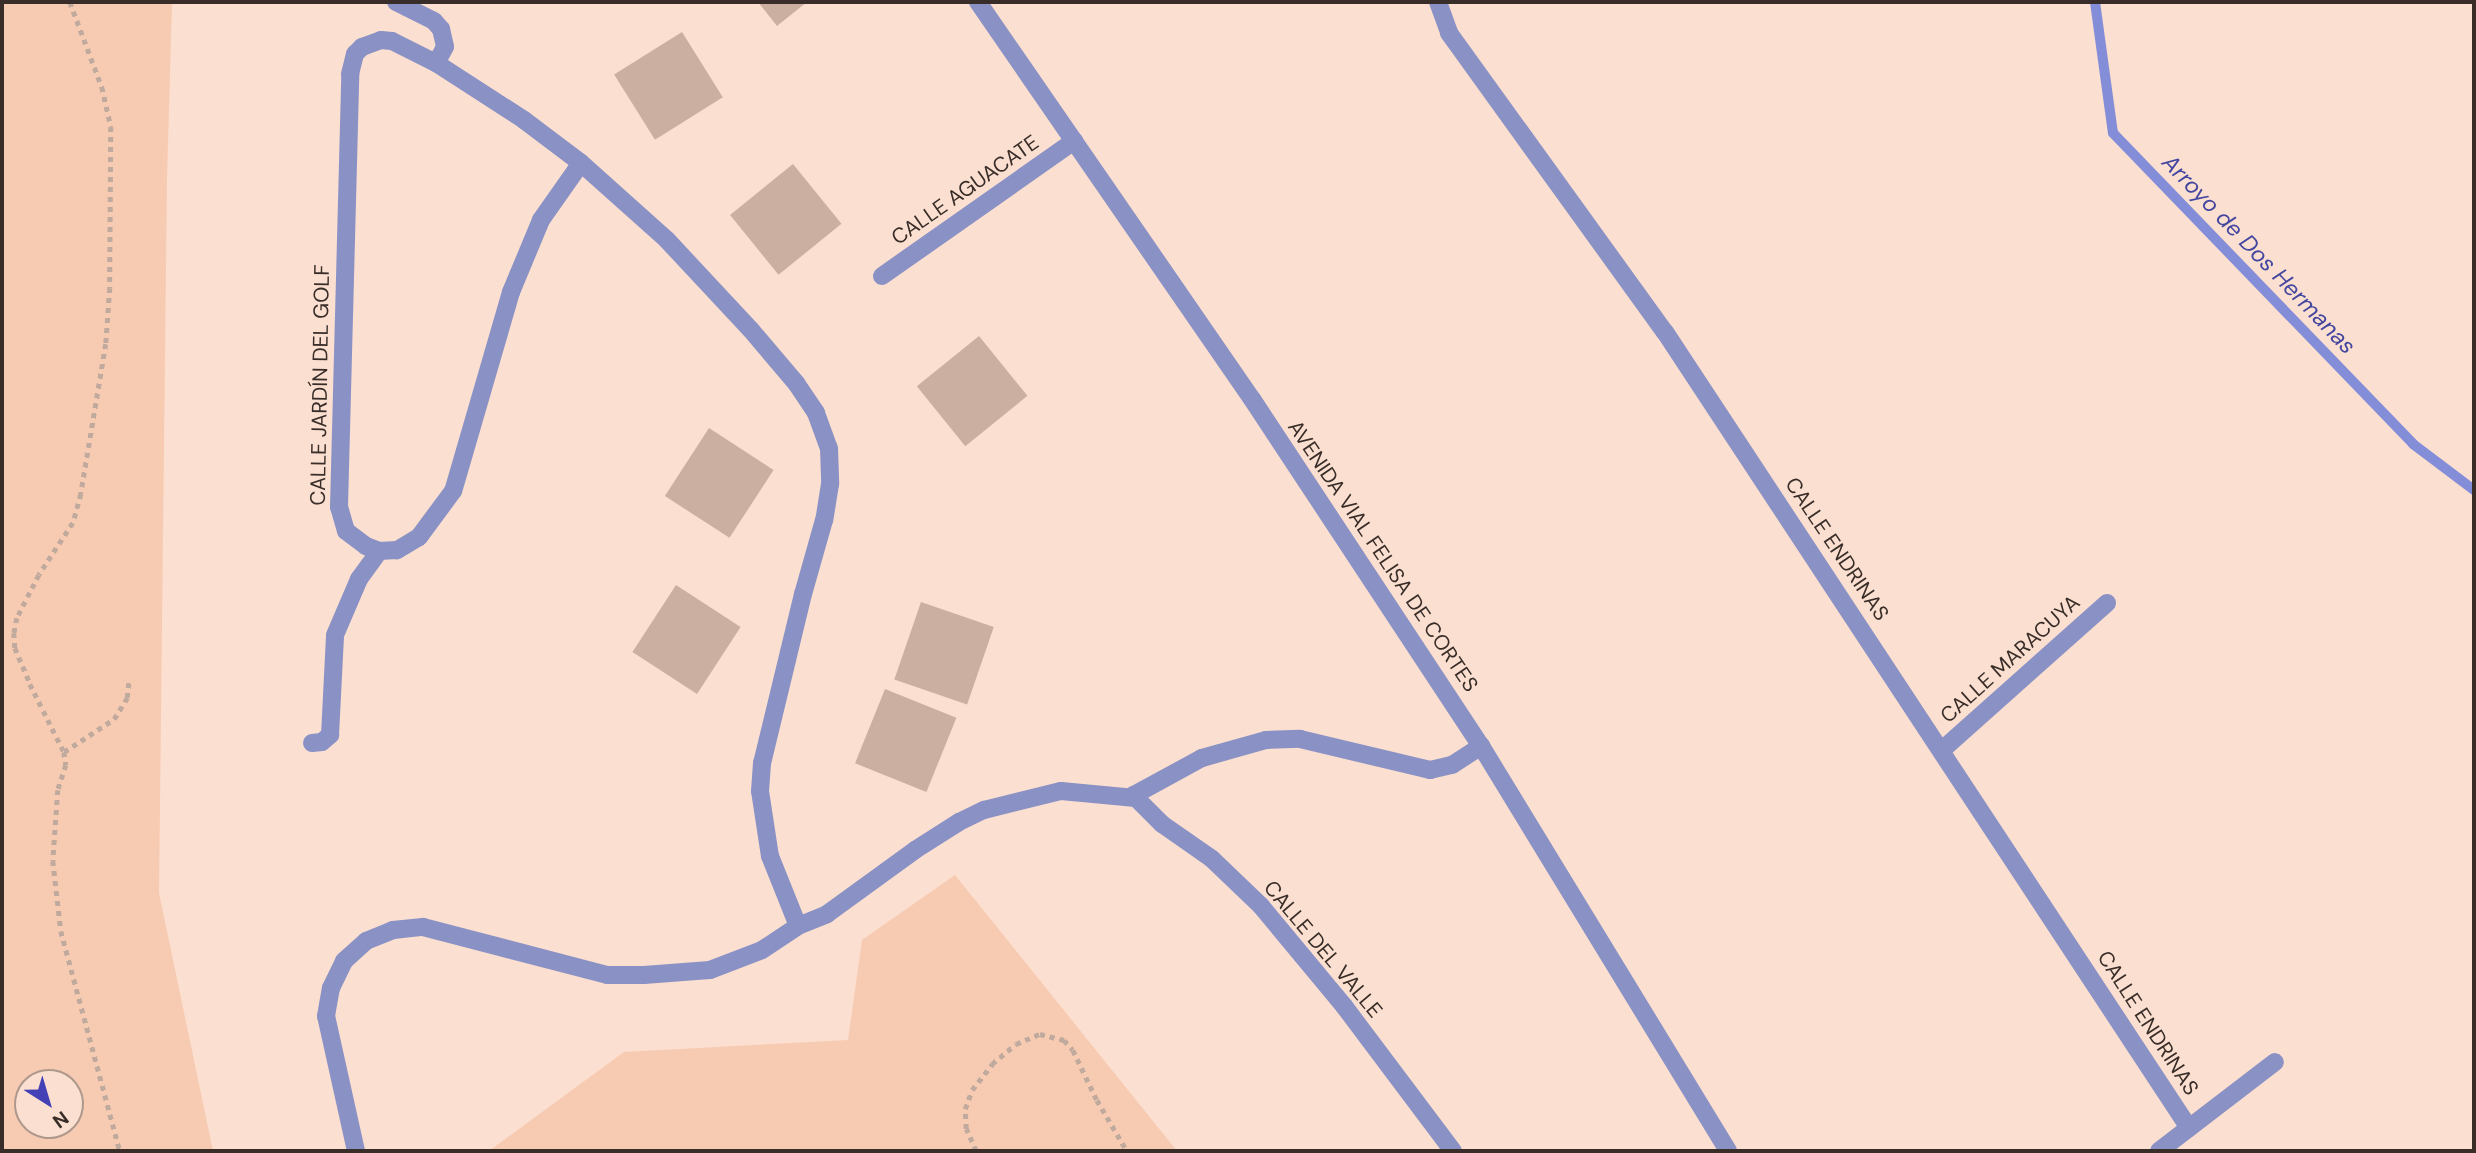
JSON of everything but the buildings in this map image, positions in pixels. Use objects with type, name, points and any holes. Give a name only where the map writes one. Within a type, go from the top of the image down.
[{"type":"street","points":[[396,2],[434,21],[440,29],[444,47],[436,63]]},
{"type":"street","name":"AVENIDA VIAL FELISA DE CORTES","points":[[978,2],[1259,410],[1481,746],[1727,1151]]},
{"type":"street","name":"CALLE ENDRINAS","points":[[1438,2],[1449,33],[1665,332],[2189,1128]]},
{"type":"street","name":"CALLE JARDÍN DEL GOLF","points":[[379,551],[355,540],[341,520],[339,507],[351,64],[362,47],[382,40],[391,41],[436,63],[524,120],[581,163],[667,240],[751,330],[796,383],[816,413],[829,447],[830,484],[824,520],[762,763],[760,791],[770,856],[798,926]]},
{"type":"street","name":"CALLE AGUACATE","points":[[882,276],[1074,141]]},
{"type":"street","points":[[312,743],[322,742],[330,735],[335,635],[359,579],[379,551],[397,550],[419,537],[453,491],[511,292],[541,220],[581,163]]},
{"type":"street","name":"CALLE MARACUYA","points":[[1942,750],[2107,603]]},
{"type":"street","points":[[356,1151],[326,1016],[331,988],[344,961],[366,941],[393,929],[423,927],[607,975],[709,970],[762,950],[798,926],[827,914],[915,850],[959,822],[984,810],[1061,791],[1136,798],[1134,795],[1202,758],[1266,740],[1300,739],[1430,770],[1452,765],[1481,746]]},
{"type":"street","name":"CALLE DEL VALLE","points":[[1136,798],[1162,824],[1212,859],[1261,906],[1344,1006],[1453,1151]]},
{"type":"street","points":[[2159,1151],[2274,1062]]},
{"type":"path","points":[[70,2],[102,87],[111,127],[110,288],[106,344],[81,494],[73,523],[39,575],[17,618],[14,633],[15,648],[30,684],[64,752],[66,765],[58,790],[53,861],[61,931],[120,1151]]},
{"type":"path","points":[[64,752],[114,719],[127,698],[129,679]]},
{"type":"path","points":[[976,1151],[966,1129],[965,1109],[972,1090],[992,1065],[1016,1044],[1040,1034],[1053,1035],[1073,1050],[1097,1100],[1127,1151]]},
{"type":"shaded area","points":[[2,2],[172,2],[167,179],[159,893],[213,1151],[2,1151]]},
{"type":"shaded area","points":[[955,875],[1177,1151],[489,1151],[624,1052],[848,1040],[862,940]]},
{"type":"waterway","name":"Arroyo de Dos Hermanas","points":[[2095,2],[2113,133],[2413,444],[2474,490]]}]
